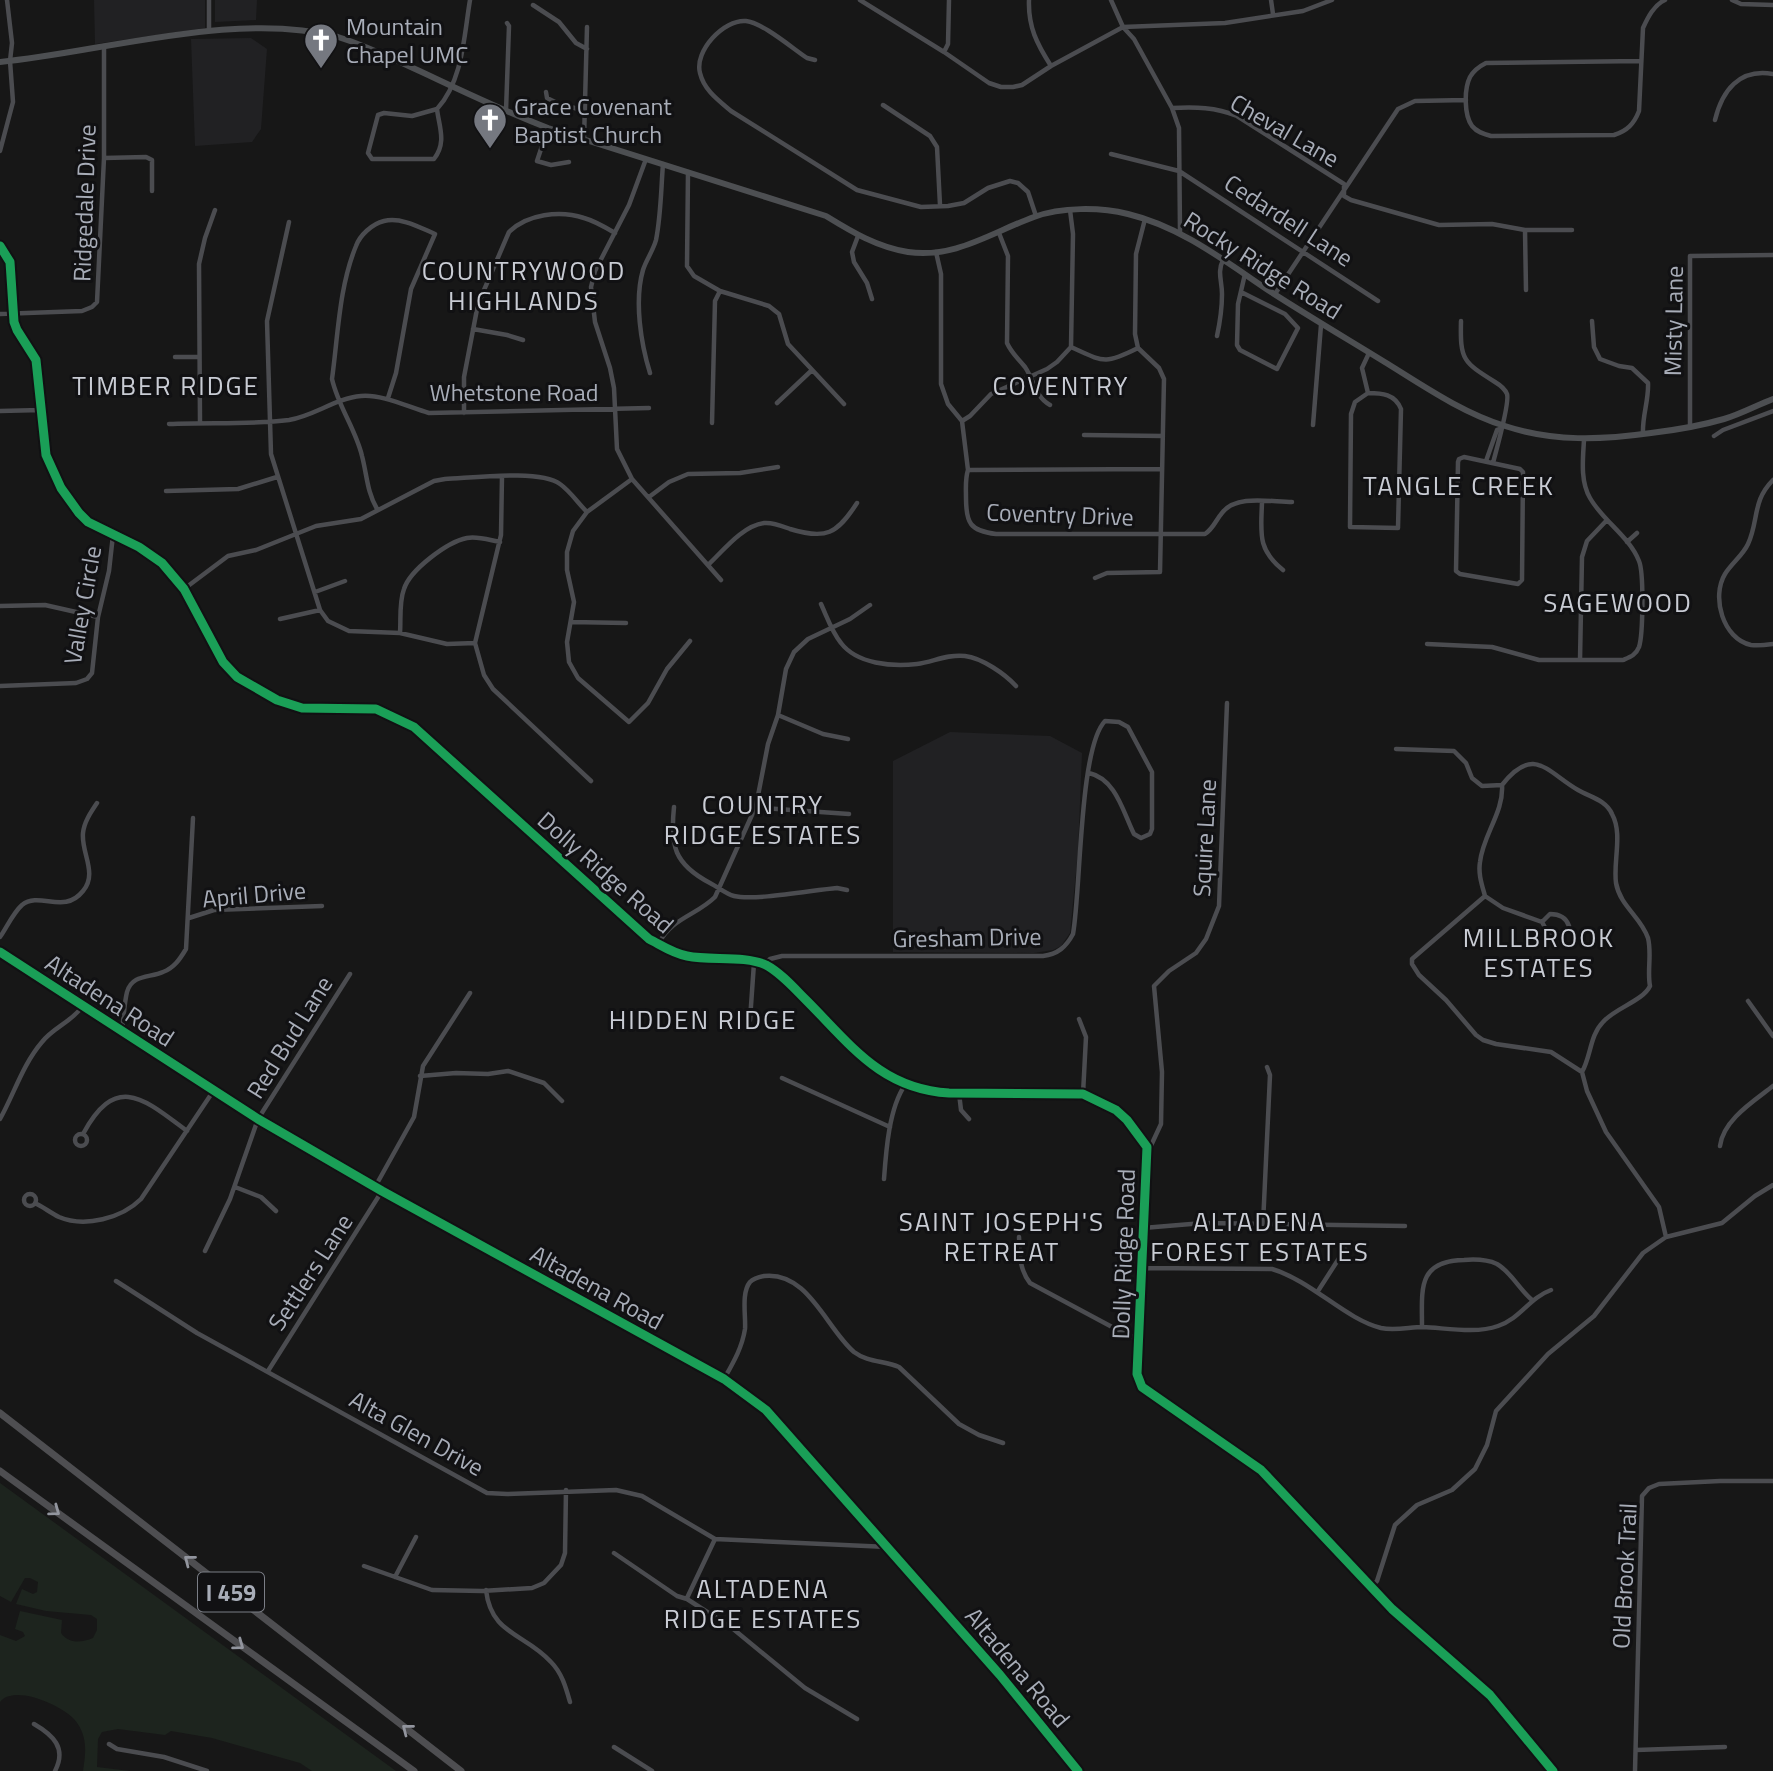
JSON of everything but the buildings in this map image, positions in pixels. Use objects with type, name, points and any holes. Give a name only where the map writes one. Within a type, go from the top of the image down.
[{"type":"highway","name":"I 459","points":[[0,1413],[461,1771]]},
{"type":"highway","name":"I 459","points":[[0,1471],[414,1771]]},
{"type":"main road","name":"Rocky Ridge Road","points":[[0,62],[209,32],[299,30],[337,37],[373,50],[548,128],[827,216],[859,236],[897,249],[936,252],[962,247],[1036,216],[1070,210],[1104,210],[1145,218],[1180,232],[1321,325],[1450,401],[1501,427],[1556,438],[1584,440],[1643,434],[1690,428],[1725,419],[1773,399]]},
{"type":"street","points":[[0,151],[13,102],[10,61],[12,43],[6,0]]},
{"type":"street","points":[[209,0],[209,32]]},
{"type":"street","points":[[437,108],[442,138],[439,153],[434,159],[372,159],[368,153],[374,121],[378,115],[384,113],[412,116],[437,108],[445,100],[458,68],[470,0]]},
{"type":"street","points":[[860,0],[989,83],[1001,87],[1022,85],[1123,27],[1201,26],[1303,10],[1332,0]]},
{"type":"street","points":[[944,52],[948,44],[949,0]]},
{"type":"street","points":[[1028,0],[1032,33],[1051,66]]},
{"type":"street","points":[[1111,0],[1123,27],[1134,39],[1172,108],[1179,128],[1180,232]]},
{"type":"street","points":[[1271,0],[1273,14]]},
{"type":"street","points":[[1732,0],[1741,4],[1773,5]]},
{"type":"street","points":[[1640,61],[1486,63],[1477,67],[1469,78],[1466,100],[1469,121],[1479,133],[1491,136],[1614,135],[1627,129],[1635,121],[1639,111],[1643,27],[1660,1]]},
{"type":"street","points":[[533,5],[559,22],[576,43],[587,49]]},
{"type":"street","points":[[815,60],[807,58],[754,23],[744,21],[728,26],[712,40],[703,53],[699,69],[710,93],[731,111],[857,190],[921,207],[948,206],[964,203],[988,188],[1010,181],[1018,183],[1028,192],[1036,216]]},
{"type":"street","points":[[506,111],[507,23]]},
{"type":"street","points":[[584,141],[587,27]]},
{"type":"street","name":"Ridgedale Drive","points":[[0,314],[82,311],[97,302],[104,158],[104,46]]},
{"type":"street","points":[[1715,120],[1720,100],[1732,84],[1747,76],[1765,72],[1773,74]]},
{"type":"street","points":[[546,92],[547,98],[556,103],[585,111]]},
{"type":"street","points":[[1275,294],[1398,109],[1415,101],[1466,100]]},
{"type":"street","points":[[883,105],[930,136],[937,148],[940,205]]},
{"type":"street","name":"Cheval Lane","points":[[1172,108],[1200,106],[1237,116],[1344,184],[1344,196],[1351,200],[1431,224],[1492,224],[1525,230],[1572,230]]},
{"type":"street","points":[[548,128],[537,161],[551,165],[569,162]]},
{"type":"street","name":"Cedardell Lane","points":[[1111,154],[1179,171],[1378,301]]},
{"type":"street","points":[[104,158],[146,157],[152,160],[152,191]]},
{"type":"street","points":[[646,159],[634,193],[595,271],[591,298],[598,335],[612,375],[617,449],[632,479],[722,580]]},
{"type":"street","points":[[650,373],[641,344],[640,289],[643,268],[656,242],[663,189],[663,164]]},
{"type":"street","points":[[688,171],[687,266],[694,276],[720,291],[769,306],[779,314],[788,344],[844,404]]},
{"type":"street","points":[[200,422],[199,264],[215,210]]},
{"type":"street","points":[[962,421],[991,394],[1047,369],[1071,347],[1073,234],[1070,210]]},
{"type":"street","points":[[464,413],[464,377],[478,304],[503,240],[516,224],[531,217],[572,215],[590,220],[615,233]]},
{"type":"street","points":[[1095,578],[1107,573],[1160,572],[1164,379],[1159,368],[1138,348],[1135,334],[1136,254],[1145,218]]},
{"type":"street","points":[[377,509],[368,489],[362,455],[332,379],[344,289],[356,245],[362,235],[374,225],[396,220],[435,234],[411,289],[396,373],[388,398]]},
{"type":"street","points":[[289,222],[267,321],[271,454],[320,610],[328,621],[342,629],[400,633],[447,644],[475,643]]},
{"type":"street","points":[[1525,230],[1526,290]]},
{"type":"street","points":[[999,233],[1008,256],[1007,343],[1011,353],[1026,368],[1039,397],[1050,405]]},
{"type":"street","points":[[859,236],[852,252],[872,299]]},
{"type":"street","name":"Dolly Ridge Road","points":[[0,246],[10,262],[13,313],[17,330],[36,360],[46,455],[61,488],[88,522],[162,563],[184,589],[223,662],[237,677],[277,700],[302,708],[376,709],[415,727],[649,939],[684,956],[764,964],[785,979],[869,1062],[905,1085],[927,1092],[1083,1094],[1107,1104],[1127,1120],[1147,1147],[1137,1374],[1142,1387],[1261,1470],[1392,1609],[1490,1695],[1553,1771]]},
{"type":"street","name":"Coventry Drive","points":[[936,252],[941,275],[941,384],[948,404],[962,421],[968,470],[965,477],[966,514],[969,522],[981,532],[1205,534],[1231,505],[1242,501],[1292,502]]},
{"type":"street","name":"Misty Lane","points":[[1690,428],[1690,256],[1773,255]]},
{"type":"street","points":[[1217,336],[1222,289],[1219,268],[1223,260]]},
{"type":"street","points":[[1241,292],[1285,314],[1298,328],[1277,369],[1240,350],[1237,345],[1237,321],[1241,292],[1245,274]]},
{"type":"street","points":[[712,423],[715,301],[720,291]]},
{"type":"street","points":[[1461,321],[1460,344],[1465,360],[1501,386],[1507,394],[1508,405],[1501,427],[1502,433],[1486,461]]},
{"type":"street","points":[[1592,321],[1594,347],[1600,359],[1632,368],[1648,383],[1643,434]]},
{"type":"street","points":[[1313,425],[1321,325]]},
{"type":"street","points":[[473,329],[523,340]]},
{"type":"street","points":[[1071,347],[1108,361],[1138,348]]},
{"type":"street","points":[[1368,393],[1363,368],[1369,352]]},
{"type":"street","points":[[175,357],[199,356]]},
{"type":"street","points":[[777,402],[811,371]]},
{"type":"street","points":[[1368,393],[1390,395],[1398,401],[1401,409],[1398,528],[1350,527],[1351,414],[1355,402],[1368,393]]},
{"type":"street","name":"Whetstone Road","points":[[169,424],[302,418],[363,395],[388,398],[395,403],[429,412],[649,408]]},
{"type":"street","points":[[0,411],[41,410]]},
{"type":"street","points":[[1714,436],[1773,411]]},
{"type":"street","points":[[1084,435],[1163,436]]},
{"type":"street","points":[[1427,644],[1492,647],[1532,658],[1580,660],[1623,660],[1638,650],[1641,636],[1640,562],[1628,542],[1589,497],[1585,485],[1584,440]]},
{"type":"street","points":[[1493,463],[1496,444]]},
{"type":"street","points":[[1459,458],[1486,461],[1523,471],[1521,580],[1518,584],[1460,574],[1456,571],[1459,458]]},
{"type":"street","points":[[649,497],[669,482],[688,474],[740,473],[778,467]]},
{"type":"street","points":[[968,470],[1162,469]]},
{"type":"street","points":[[502,476],[503,527],[475,643],[481,667],[494,689],[591,781]]},
{"type":"street","points":[[184,589],[228,556],[256,550],[316,526],[361,519],[434,481],[502,476],[552,479],[561,484],[587,512]]},
{"type":"street","points":[[166,491],[238,489],[277,477]]},
{"type":"street","points":[[632,479],[587,512],[573,531],[567,552],[567,570],[574,603],[567,642],[569,662],[578,678],[629,722],[648,703],[667,669],[690,641]]},
{"type":"street","points":[[1773,480],[1757,503],[1748,546],[1725,574],[1720,592],[1720,606],[1729,631],[1734,636],[1751,645],[1773,644]]},
{"type":"street","points":[[1262,502],[1261,538],[1264,550],[1283,570]]},
{"type":"street","points":[[708,565],[754,526],[775,524],[809,535],[821,535],[838,528],[857,503]]},
{"type":"street","points":[[1580,660],[1582,557],[1587,541],[1607,520]]},
{"type":"street","points":[[1628,542],[1637,533]]},
{"type":"street","name":"Valley Circle","points":[[0,686],[76,682],[86,679],[94,667],[98,617],[109,571],[113,534]]},
{"type":"street","points":[[400,633],[402,592],[409,576],[419,566],[466,538],[500,542]]},
{"type":"street","points":[[315,592],[345,581]]},
{"type":"street","points":[[821,604],[838,641],[847,650],[874,662],[919,664],[947,656],[967,656],[990,667],[1016,686]]},
{"type":"street","points":[[0,606],[45,605],[98,617]]},
{"type":"street","points":[[659,943],[673,924],[709,904],[715,897],[756,806],[786,669],[794,652],[808,639],[850,619],[870,605]]},
{"type":"street","points":[[280,620],[320,610]]},
{"type":"street","points":[[571,622],[626,623]]},
{"type":"street","name":"Squire Lane","points":[[1146,1154],[1161,1124],[1162,1072],[1154,985],[1168,971],[1196,953],[1206,939],[1219,906],[1227,703]]},
{"type":"street","points":[[778,715],[823,734],[848,739]]},
{"type":"street","name":"Gresham Drive","points":[[764,964],[770,958],[782,956],[1043,956],[1058,952],[1073,934],[1089,773],[1095,739],[1105,721],[1119,722],[1128,727],[1152,772],[1152,829],[1150,834],[1141,838],[1134,834],[1109,784],[1097,775],[1089,773]]},
{"type":"street","points":[[1396,749],[1454,751],[1466,763],[1475,782],[1482,786],[1502,785],[1518,769],[1531,765],[1546,767],[1576,789],[1600,800],[1610,810],[1616,825],[1616,880],[1619,894],[1642,926],[1647,938],[1650,986],[1647,993],[1614,1010],[1600,1024],[1593,1037],[1589,1060],[1582,1072]]},
{"type":"street","points":[[1502,785],[1502,800],[1480,862],[1480,879],[1485,896],[1503,908],[1542,922],[1552,934],[1560,935],[1566,932],[1569,926],[1567,921],[1556,914],[1550,914],[1542,922]]},
{"type":"street","points":[[0,937],[21,906],[27,902],[40,900],[64,903],[83,891],[89,876],[83,833],[86,820],[97,803]]},
{"type":"street","points":[[756,806],[849,814]]},
{"type":"street","points":[[674,807],[674,845],[682,862],[695,876],[733,896],[750,897],[837,888],[847,890]]},
{"type":"street","points":[[122,1031],[128,990],[140,977],[163,972],[176,965],[186,949],[193,818]]},
{"type":"street","points":[[1485,896],[1412,959],[1412,964],[1419,975],[1483,1040],[1551,1052],[1582,1072],[1587,1091],[1606,1132],[1659,1207],[1666,1237]]},
{"type":"street","name":"April Drive","points":[[189,918],[214,910],[322,906]]},
{"type":"street","name":"Altadena Road","points":[[0,953],[258,1119],[382,1191],[724,1379],[766,1410],[1033,1713],[1078,1771]]},
{"type":"street","points":[[750,1020],[754,962]]},
{"type":"street","name":"Red Bud Lane","points":[[205,1251],[235,1187],[258,1119],[350,974]]},
{"type":"street","points":[[375,1187],[415,1117],[420,1076],[429,1054],[470,993]]},
{"type":"street","points":[[1748,1001],[1773,1036]]},
{"type":"street","points":[[0,1119],[41,1043],[52,1031],[73,1019],[83,1006]]},
{"type":"street","points":[[1079,1019],[1086,1037],[1083,1094]]},
{"type":"street","points":[[1263,1224],[1270,1075],[1267,1067]]},
{"type":"street","points":[[420,1076],[508,1071],[544,1083],[562,1101]]},
{"type":"street","points":[[782,1078],[891,1127]]},
{"type":"street","points":[[884,1179],[891,1127],[900,1092],[905,1085]]},
{"type":"street","points":[[1720,1146],[1722,1135],[1735,1119],[1773,1086]]},
{"type":"street","points":[[35,1203],[59,1217],[72,1220],[114,1217],[131,1209],[141,1199],[214,1090]]},
{"type":"street","points":[[959,1093],[961,1110],[969,1119]]},
{"type":"street","points":[[83,1134],[103,1104],[113,1097],[125,1096],[149,1104],[187,1131]]},
{"type":"street","points":[[1372,1587],[1377,1581],[1394,1529],[1400,1520],[1417,1505],[1452,1490],[1475,1469],[1487,1445],[1496,1411],[1505,1399],[1548,1354],[1594,1317],[1643,1253],[1666,1237],[1722,1223],[1773,1185]]},
{"type":"street","points":[[235,1187],[261,1197],[276,1211]]},
{"type":"street","name":"Settlers Lane","points":[[268,1371],[382,1191]]},
{"type":"street","points":[[1143,1228],[1203,1223],[1405,1226]]},
{"type":"street","points":[[1019,1237],[1021,1266],[1030,1283],[1127,1335],[1138,1338]]},
{"type":"street","points":[[1318,1291],[1345,1249]]},
{"type":"street","points":[[1422,1327],[1425,1281],[1437,1265],[1447,1260],[1482,1259],[1497,1265],[1532,1300]]},
{"type":"street","points":[[1142,1268],[1272,1269],[1290,1275],[1373,1325],[1385,1329],[1497,1327],[1514,1319],[1532,1300],[1550,1290]]},
{"type":"street","points":[[724,1379],[741,1347],[749,1283],[759,1277],[773,1275],[786,1278],[799,1287],[855,1353],[870,1360],[900,1367],[959,1424],[979,1435],[1003,1443]]},
{"type":"street","name":"Alta Glen Drive","points":[[116,1281],[197,1333],[487,1493],[566,1490],[632,1492],[715,1539],[889,1547]]},
{"type":"street","name":"Old Brook Trail","points":[[1636,1750],[1642,1496],[1649,1488],[1659,1484],[1720,1480],[1773,1481]]},
{"type":"street","points":[[364,1566],[432,1590],[532,1588],[555,1574],[565,1553],[566,1490]]},
{"type":"street","points":[[394,1577],[416,1537]]},
{"type":"street","points":[[687,1599],[715,1539]]},
{"type":"street","points":[[614,1553],[677,1596],[687,1599],[732,1628],[805,1688],[857,1719]]},
{"type":"street","points":[[486,1590],[488,1606],[494,1618],[538,1649],[553,1664],[563,1679],[570,1702]]},
{"type":"street","points":[[34,1724],[50,1734],[58,1744],[60,1757],[55,1771]]},
{"type":"street","points":[[109,1744],[117,1749],[164,1757],[207,1771]]},
{"type":"street","points":[[614,1747],[652,1771]]},
{"type":"street","points":[[1635,1771],[1636,1750],[1725,1748]]},
{"type":"shaded area","points":[[94,0],[205,0],[205,28],[95,44]]},
{"type":"shaded area","points":[[215,0],[257,0],[256,20],[215,22]]},
{"type":"shaded area","points":[[251,38],[267,49],[261,129],[252,142],[195,146],[191,39]]},
{"type":"shaded area","points":[[950,732],[1050,736],[1082,753],[1078,852],[1070,933],[1061,946],[1053,950],[1034,953],[893,952],[893,761]]},
{"type":"shaded area","points":[[0,1483],[396,1771],[312,1771],[300,1763],[212,1738],[171,1731],[165,1735],[118,1729],[102,1732],[98,1739],[97,1767],[130,1771],[83,1771],[84,1737],[79,1725],[68,1714],[49,1703],[26,1696],[7,1697],[0,1702],[0,1635],[16,1641],[25,1636],[23,1632],[15,1629],[20,1611],[62,1620],[61,1633],[76,1642],[93,1638],[97,1630],[97,1619],[91,1615],[46,1611],[16,1604],[22,1589],[33,1594],[37,1592],[38,1582],[30,1578],[25,1578],[11,1602],[0,1596]]},
{"type":"cycle path","points":[[0,246],[10,262],[14,322],[36,360],[46,455],[61,488],[88,522],[139,547],[162,563],[184,589],[223,662],[237,677],[277,700],[302,708],[376,709],[414,727],[649,939],[687,956],[748,960],[766,965],[787,981],[869,1062],[904,1083],[925,1090],[949,1093],[1083,1094],[1116,1110],[1127,1120],[1147,1147],[1137,1374],[1142,1387],[1261,1470],[1392,1609],[1490,1695],[1553,1771]]},
{"type":"cycle path","points":[[0,952],[258,1119],[382,1191],[724,1379],[766,1410],[1000,1675],[1078,1771]]},
{"type":"place","name":"Mountain Chapel UMC","points":[[321,70]]},
{"type":"place","name":"Grace Covenant Baptist Church","points":[[490,150]]},
{"type":"district","name":"COUNTRYWOOD HIGHLANDS","points":[[524,285]]},
{"type":"district","name":"TIMBER RIDGE","points":[[166,385]]},
{"type":"district","name":"COVENTRY","points":[[1061,385]]},
{"type":"district","name":"TANGLE CREEK","points":[[1459,485]]},
{"type":"district","name":"SAGEWOOD","points":[[1618,602]]},
{"type":"district","name":"COUNTRY RIDGE ESTATES","points":[[763,819]]},
{"type":"district","name":"MILLBROOK ESTATES","points":[[1539,952]]},
{"type":"district","name":"HIDDEN RIDGE","points":[[703,1019]]},
{"type":"district","name":"SAINT JOSEPH'S RETREAT","points":[[1002,1236]]},
{"type":"district","name":"ALTADENA FOREST ESTATES","points":[[1260,1236]]},
{"type":"district","name":"ALTADENA RIDGE ESTATES","points":[[763,1603]]}]
